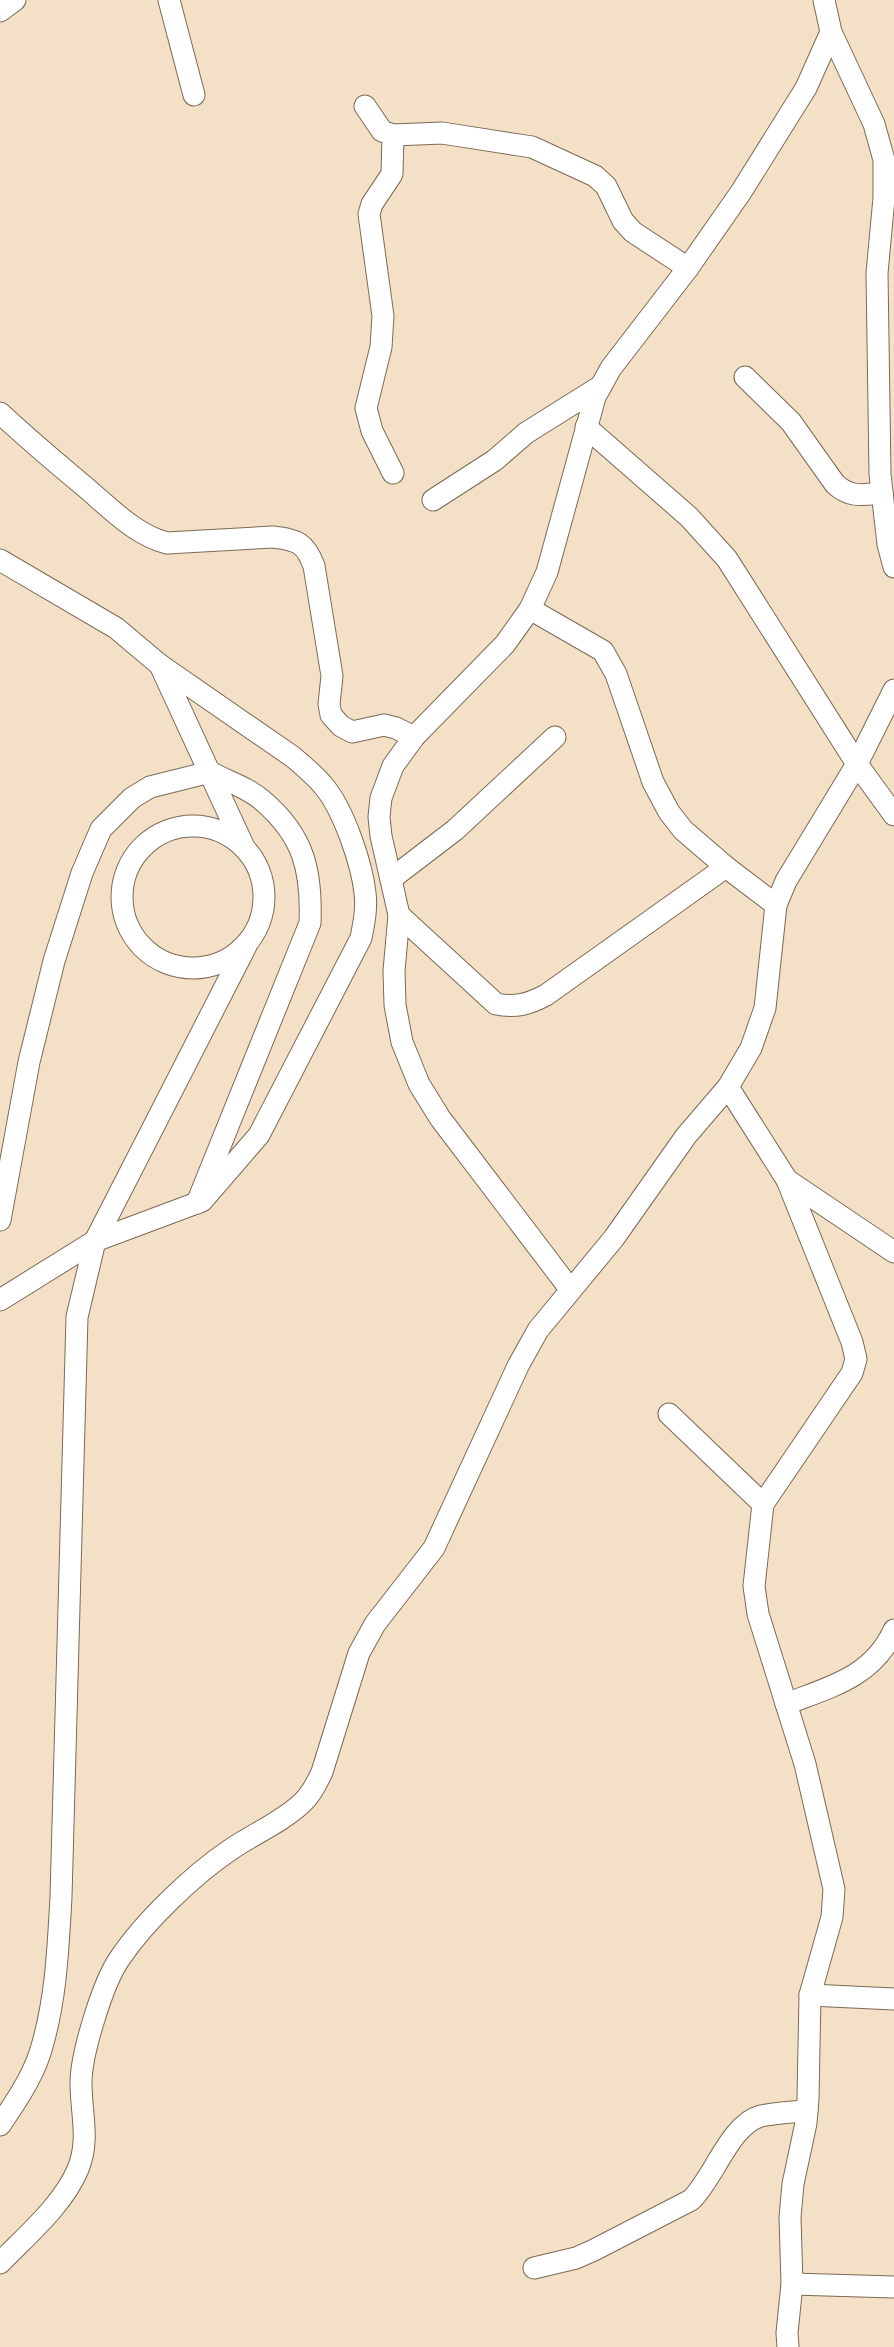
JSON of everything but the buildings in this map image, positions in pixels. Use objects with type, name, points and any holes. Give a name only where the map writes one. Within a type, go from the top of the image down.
[{"type":"street","points":[[0,11],[15,0]]},
{"type":"street","points":[[169,0],[194,95]]},
{"type":"street","points":[[824,0],[831,32],[889,162],[877,273],[880,474],[888,544],[894,567]]},
{"type":"street","points":[[570,1289],[440,1118],[419,1084],[402,1042],[395,1005],[394,971],[399,915],[381,836],[379,817],[381,798],[393,766],[414,737],[505,644],[530,609],[547,572],[595,397],[611,368],[688,268],[741,192],[806,88],[831,32]]},
{"type":"street","points":[[365,106],[381,130],[393,135],[442,133],[532,147],[595,177],[606,186],[623,221],[633,232],[647,239],[688,268]]},
{"type":"street","points":[[393,135],[392,174],[372,204],[369,214],[383,316],[381,347],[366,408],[372,431],[393,473]]},
{"type":"street","points":[[745,377],[791,422],[844,492],[854,496],[882,493]]},
{"type":"street","points":[[433,500],[495,460],[526,433],[601,386]]},
{"type":"street","points":[[0,413],[85,487],[139,531],[153,539],[167,543],[273,537],[301,543],[314,566],[333,676],[329,704],[331,715],[341,726],[352,732],[384,725],[414,737]]},
{"type":"street","points":[[586,427],[689,518],[727,559],[857,764],[894,815]]},
{"type":"street","points":[[0,560],[116,628],[160,665],[293,757],[313,774],[328,791],[348,826],[365,892],[365,919],[361,939],[259,1135],[202,1201],[95,1241],[0,1300]]},
{"type":"street","points":[[530,609],[603,651],[616,674],[659,796],[683,830],[726,867],[776,905]]},
{"type":"street","points":[[0,2125],[18,2097],[40,2054],[56,1983],[61,1897],[77,1317],[95,1241],[246,946],[261,922],[265,894],[259,867],[243,844],[160,665]]},
{"type":"street","points":[[0,2263],[60,2199],[78,2169],[85,2146],[81,2083],[88,2040],[118,1960],[141,1930],[173,1898],[228,1851],[302,1803],[314,1788],[322,1772],[359,1653],[375,1624],[434,1548],[518,1366],[538,1330],[614,1238],[686,1136],[728,1087],[751,1048],[765,1008],[776,905],[786,881],[857,764],[894,690]]},
{"type":"street","points":[[391,879],[476,812],[555,737]]},
{"type":"street","points":[[0,1220],[28,1062],[54,961],[82,873],[101,829],[132,798],[150,788],[210,772],[262,800],[288,829],[301,847],[311,889],[310,922],[197,1203]]},
{"type":"street","points":[[243,844],[219,830],[191,825],[164,831],[141,848],[126,872],[121,899],[128,926],[144,949],[168,964],[195,969],[223,962],[246,946]]},
{"type":"street","points":[[399,915],[496,1004],[511,1007],[529,1004],[546,995],[726,867]]},
{"type":"street","points":[[728,1087],[787,1180],[852,1342],[856,1359],[852,1373],[763,1504],[755,1560],[754,1586],[758,1614],[805,1764],[834,1889],[832,1917],[810,1995],[807,2110],[793,2184],[790,2217],[792,2284],[787,2333],[788,2347]]},
{"type":"street","points":[[787,1180],[894,1252]]},
{"type":"street","points":[[669,1414],[763,1504]]},
{"type":"street","points":[[786,1704],[857,1674],[874,1661],[887,1646],[894,1630]]},
{"type":"street","points":[[810,1995],[894,2000]]},
{"type":"street","points":[[534,2268],[576,2258],[691,2200],[702,2190],[738,2132],[748,2122],[760,2116],[807,2110]]},
{"type":"street","points":[[792,2284],[894,2287]]}]
